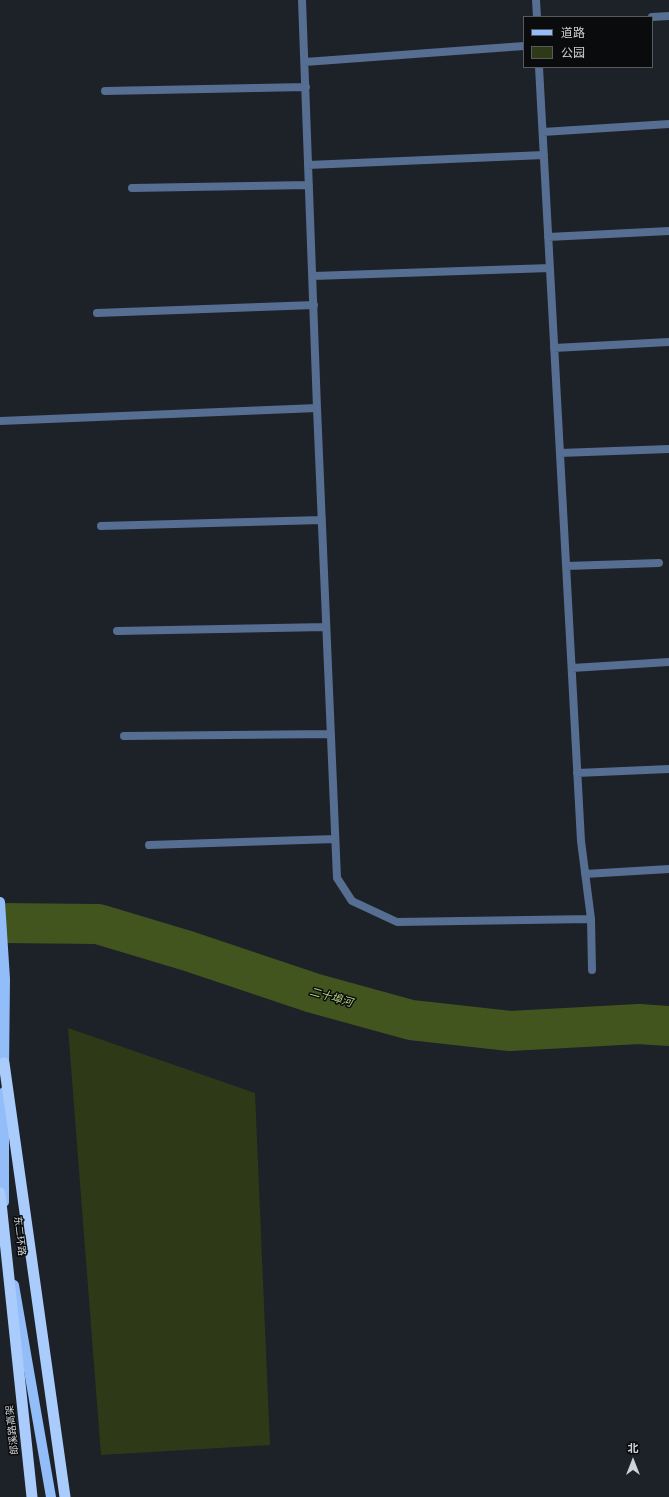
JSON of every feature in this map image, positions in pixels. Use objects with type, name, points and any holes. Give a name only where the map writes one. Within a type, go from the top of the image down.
[{"type":"highway","points":[[4,1062],[65,1497]]},
{"type":"highway","name":"郎溪路高架","points":[[0,1193],[32,1497]]},
{"type":"main road","name":"东二环路","points":[[0,902],[5,979],[4,1225],[51,1497]]},
{"type":"street","points":[[302,0],[317,408],[337,878],[352,901],[397,922],[591,918]]},
{"type":"street","points":[[536,0],[537,16]]},
{"type":"street","points":[[653,17],[669,16]]},
{"type":"street","points":[[305,62],[523,46]]},
{"type":"street","points":[[539,68],[577,773],[581,841],[591,918],[592,970]]},
{"type":"street","points":[[105,92],[306,87]]},
{"type":"street","points":[[543,132],[669,124]]},
{"type":"street","points":[[308,165],[544,155]]},
{"type":"street","points":[[132,188],[309,185]]},
{"type":"street","points":[[548,237],[669,232]]},
{"type":"street","points":[[313,276],[550,268]]},
{"type":"street","points":[[97,313],[314,305]]},
{"type":"street","points":[[554,348],[669,342]]},
{"type":"street","points":[[0,421],[317,408]]},
{"type":"street","points":[[560,453],[669,449]]},
{"type":"street","points":[[101,526],[322,520]]},
{"type":"street","points":[[566,566],[659,563]]},
{"type":"street","points":[[117,631],[326,627]]},
{"type":"street","points":[[572,668],[669,662]]},
{"type":"street","points":[[124,736],[331,734]]},
{"type":"street","points":[[577,773],[669,769]]},
{"type":"street","points":[[150,845],[335,839]]},
{"type":"street","points":[[585,874],[669,869]]},
{"type":"green space","points":[[68,1028],[255,1093],[270,1445],[101,1455]]},
{"type":"waterway","name":"二十埠河","points":[[0,923],[98,924],[188,951],[313,993],[411,1020],[510,1031],[639,1024],[669,1026]]}]
